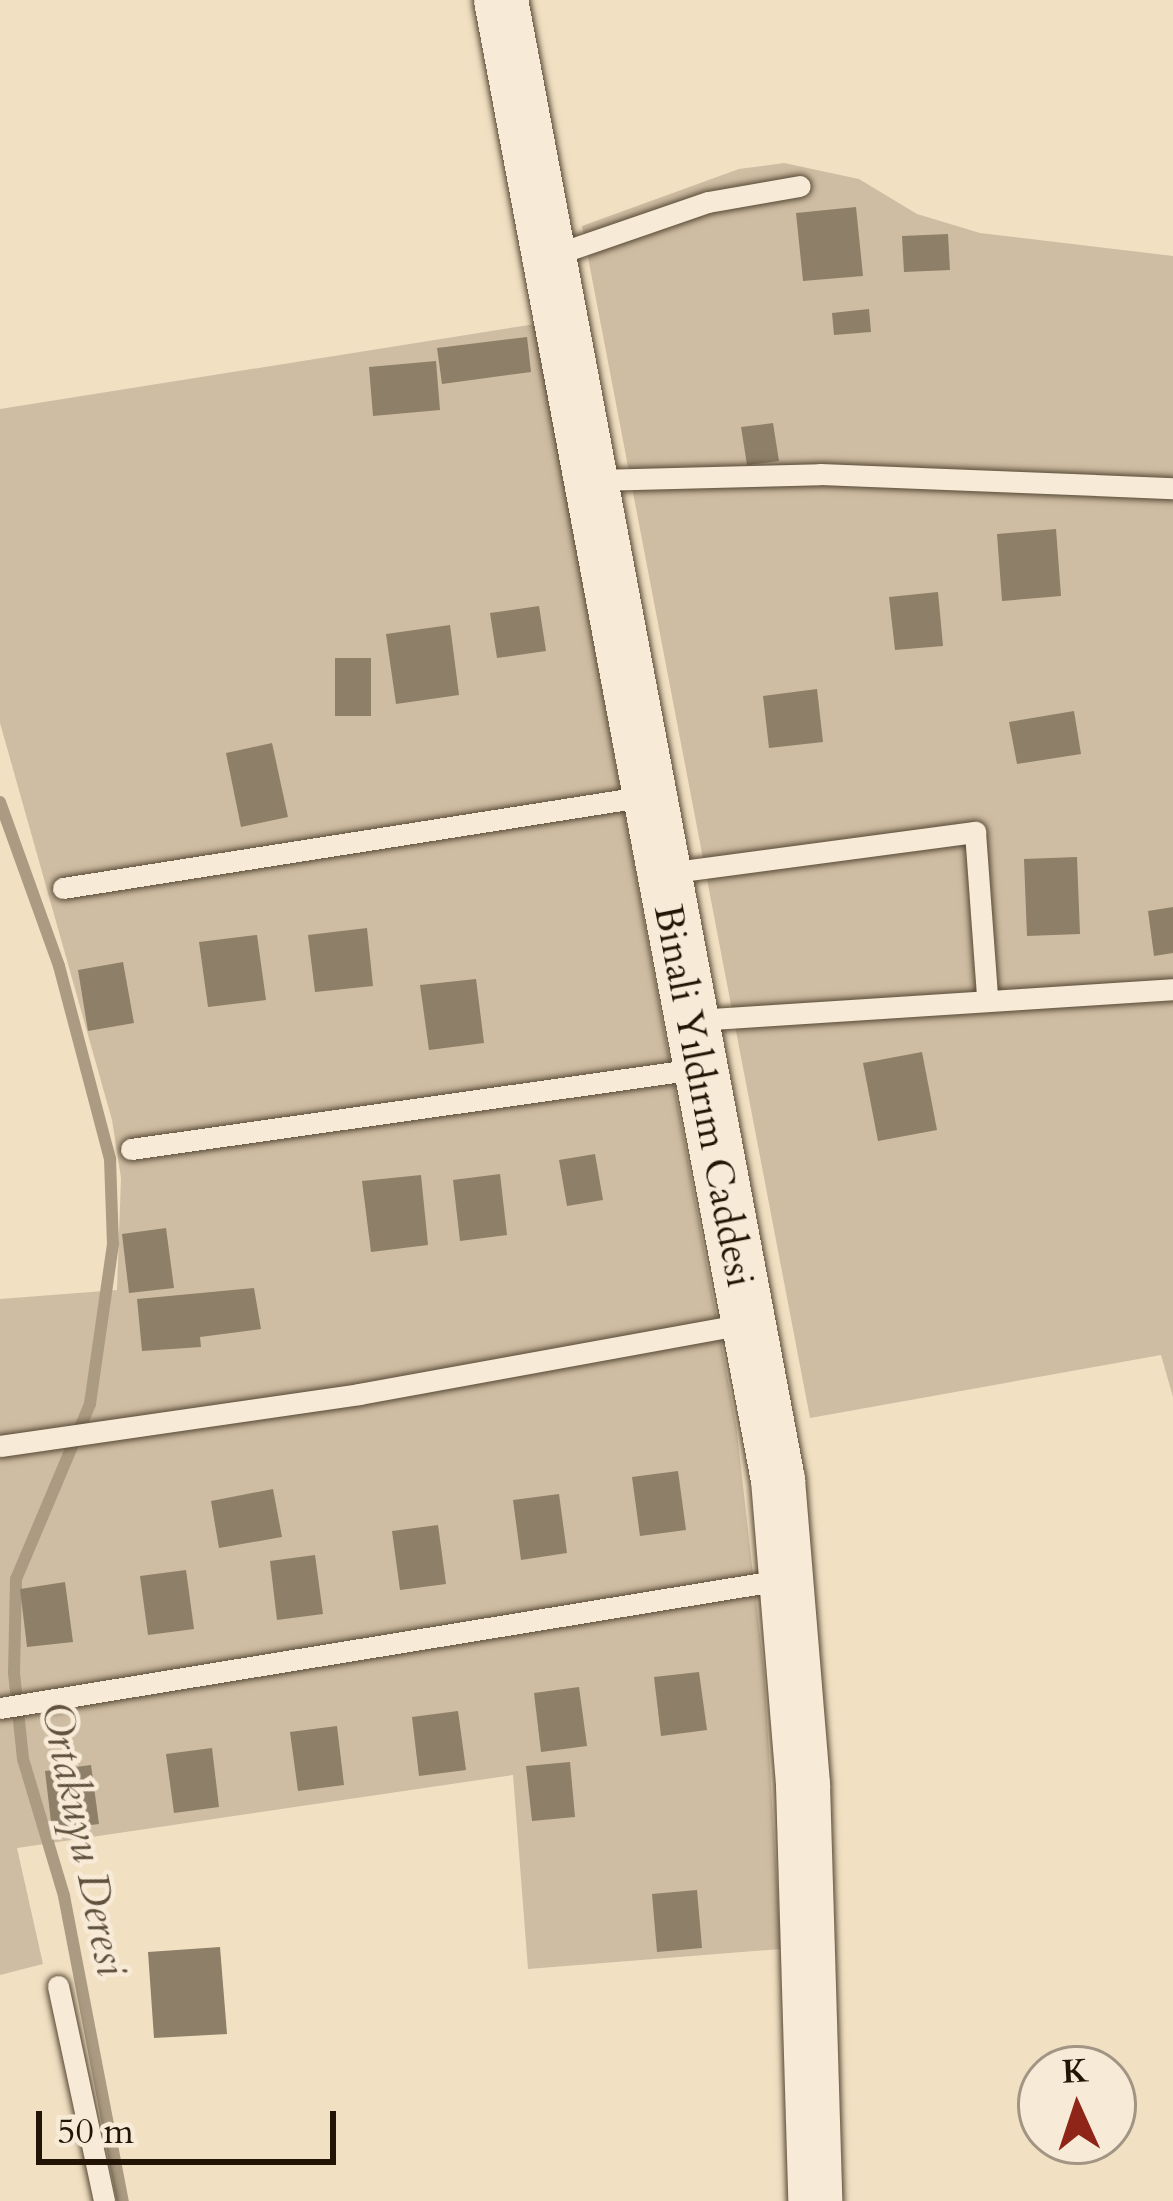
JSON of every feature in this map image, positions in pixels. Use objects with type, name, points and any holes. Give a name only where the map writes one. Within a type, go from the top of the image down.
[{"type":"street","name":"Binali Yıldırım Caddesi","points":[[501,0],[596,480],[660,874],[790,1579],[815,2201]]},
{"type":"lane","points":[[554,255],[708,202],[800,186]]},
{"type":"lane","points":[[596,480],[820,474],[1173,488]]},
{"type":"lane","points":[[63,888],[647,796]]},
{"type":"lane","points":[[660,874],[975,832],[987,997]]},
{"type":"lane","points":[[131,1148],[692,1044],[987,997],[1173,989]]},
{"type":"lane","points":[[0,1446],[359,1394],[746,1323]]},
{"type":"lane","points":[[0,1708],[790,1579]]},
{"type":"lane","points":[[58,1986],[104,2201]]},
{"type":"shaded area","points":[[784,163],[859,179],[917,214],[980,233],[1173,256],[1173,1397],[1161,1355],[810,1418],[582,226],[739,169]]},
{"type":"shaded area","points":[[535,324],[736,1424],[764,1671],[781,1949],[528,1969],[513,1775],[17,1848],[43,1964],[0,1975],[0,1299],[117,1290],[121,1178],[112,1120],[0,723],[0,409]]},
{"type":"building","points":[[856,207],[863,276],[803,281],[796,213]]},
{"type":"building","points":[[948,234],[950,270],[904,272],[902,236]]},
{"type":"building","points":[[869,309],[871,332],[834,335],[832,313]]},
{"type":"building","points":[[527,337],[531,372],[442,384],[437,348]]},
{"type":"building","points":[[436,361],[440,410],[373,416],[369,367]]},
{"type":"building","points":[[773,423],[779,461],[747,465],[741,427]]},
{"type":"building","points":[[1056,529],[1061,596],[1002,601],[997,534]]},
{"type":"building","points":[[938,592],[943,646],[895,650],[889,597]]},
{"type":"building","points":[[539,606],[546,651],[497,658],[490,613]]},
{"type":"building","points":[[450,625],[459,695],[396,704],[386,634]]},
{"type":"building","points":[[335,658],[371,658],[371,716],[335,716]]},
{"type":"building","points":[[817,689],[823,742],[769,748],[763,696]]},
{"type":"building","points":[[1074,711],[1081,754],[1017,764],[1009,722]]},
{"type":"building","points":[[272,743],[288,817],[241,827],[226,753]]},
{"type":"building","points":[[1077,857],[1080,934],[1027,936],[1024,859]]},
{"type":"building","points":[[1173,907],[1173,953],[1154,956],[1148,911]]},
{"type":"building","points":[[367,928],[373,986],[315,992],[308,935]]},
{"type":"building","points":[[257,935],[266,1000],[208,1007],[199,942]]},
{"type":"building","points":[[123,962],[134,1023],[88,1031],[78,970]]},
{"type":"building","points":[[476,979],[484,1043],[429,1050],[420,985]]},
{"type":"building","points":[[922,1052],[937,1130],[878,1141],[863,1063]]},
{"type":"building","points":[[595,1154],[603,1200],[567,1206],[559,1160]]},
{"type":"building","points":[[500,1174],[507,1235],[460,1241],[453,1180]]},
{"type":"building","points":[[421,1175],[428,1245],[371,1252],[362,1181]]},
{"type":"building","points":[[166,1228],[174,1288],[129,1293],[122,1234]]},
{"type":"building","points":[[254,1288],[261,1329],[200,1337],[201,1347],[142,1351],[137,1299]]},
{"type":"building","points":[[678,1471],[686,1530],[640,1536],[632,1477]]},
{"type":"building","points":[[273,1489],[282,1537],[219,1548],[211,1501]]},
{"type":"building","points":[[559,1494],[567,1553],[521,1560],[513,1500]]},
{"type":"building","points":[[438,1525],[446,1584],[400,1590],[392,1531]]},
{"type":"building","points":[[315,1555],[323,1614],[277,1620],[270,1561]]},
{"type":"building","points":[[186,1570],[194,1629],[148,1635],[140,1576]]},
{"type":"building","points":[[65,1582],[73,1642],[27,1647],[20,1589]]},
{"type":"building","points":[[699,1672],[707,1730],[661,1736],[654,1677]]},
{"type":"building","points":[[579,1687],[587,1746],[541,1752],[534,1693]]},
{"type":"building","points":[[458,1711],[466,1770],[419,1776],[412,1717]]},
{"type":"building","points":[[337,1726],[344,1785],[298,1791],[290,1732]]},
{"type":"building","points":[[212,1748],[219,1807],[174,1813],[166,1754]]},
{"type":"building","points":[[570,1762],[575,1817],[532,1821],[526,1766]]},
{"type":"building","points":[[91,1765],[99,1824],[52,1830],[45,1771]]},
{"type":"building","points":[[697,1890],[702,1948],[657,1952],[652,1894]]},
{"type":"building","points":[[220,1947],[227,2034],[154,2038],[148,1952]]},
{"type":"waterway","name":"Ortakuyu Deresi","points":[[0,802],[59,966],[110,1159],[113,1244],[90,1404],[16,1579],[14,1673],[23,1759],[64,1896],[123,2201]]}]
